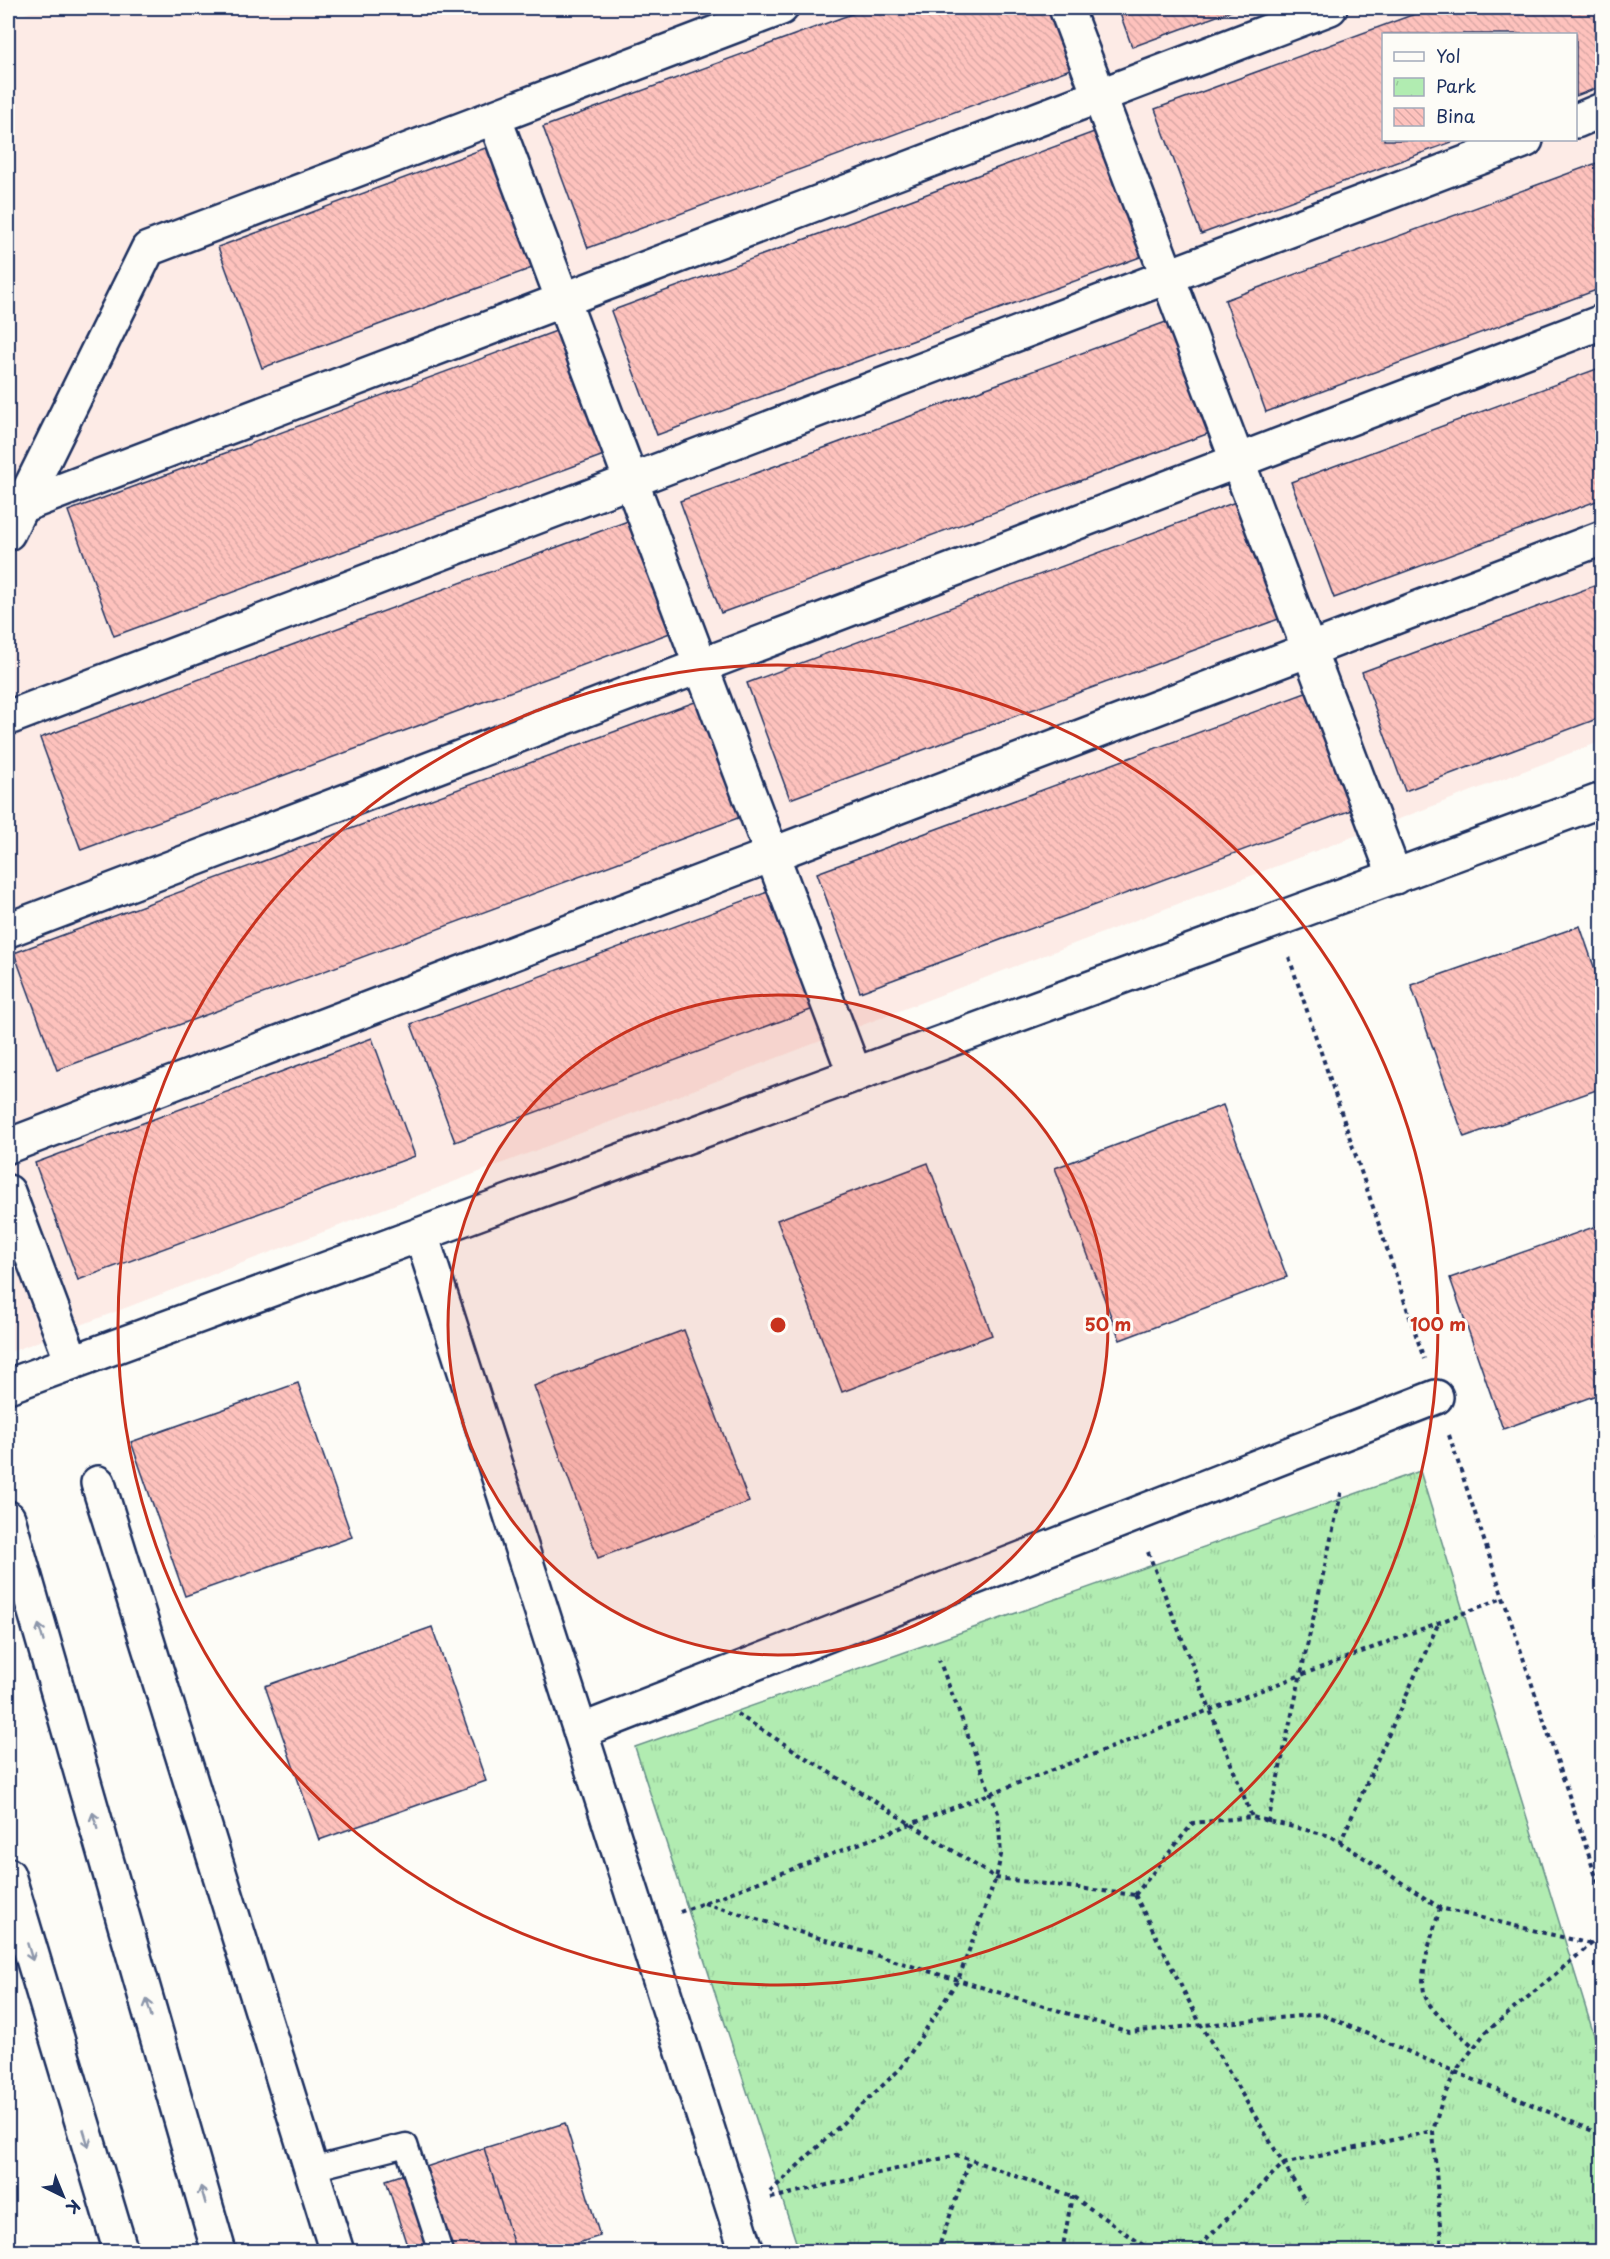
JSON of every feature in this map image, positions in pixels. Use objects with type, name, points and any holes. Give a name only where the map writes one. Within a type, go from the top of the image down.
[{"type":"street","points":[[14,520],[148,249],[781,8]]},
{"type":"street","points":[[1066,8],[1395,877]]},
{"type":"street","points":[[14,520],[562,300],[1330,8]]},
{"type":"street","points":[[1577,119],[1602,110]]},
{"type":"street","points":[[494,117],[855,1075]]},
{"type":"street","points":[[8,718],[1523,141]]},
{"type":"street","points":[[8,930],[1602,322]]},
{"type":"street","points":[[8,1146],[1602,538]]},
{"type":"street","points":[[8,1386],[1602,800]]},
{"type":"street","points":[[8,1192],[72,1362]]},
{"type":"street","points":[[421,1234],[747,2252]]},
{"type":"street","points":[[581,1731],[1436,1396]]},
{"type":"street","points":[[98,1482],[338,2252]]},
{"type":"street","points":[[8,1518],[219,2252]]},
{"type":"street","points":[[8,1875],[121,2252]]},
{"type":"lane","points":[[312,2169],[406,2145],[441,2252]]},
{"type":"path","points":[[1268,1822],[1342,1489]]},
{"type":"path","points":[[1133,1515],[1252,1817]]},
{"type":"path","points":[[1503,1598],[704,1903],[1129,2032],[1321,2014],[1602,2135]]},
{"type":"path","points":[[1340,1842],[1439,1622]]},
{"type":"path","points":[[939,1660],[998,1813],[1001,1856],[996,1878],[958,1980],[900,2069],[761,2200],[957,2155],[1072,2196],[1153,2252]]},
{"type":"path","points":[[694,1687],[996,1878],[1134,1895]]},
{"type":"path","points":[[1134,1895],[1193,1822],[1252,1817],[1331,1836],[1440,1908],[1591,1944]]},
{"type":"path","points":[[1134,1895],[1202,2025],[1306,2202]]},
{"type":"path","points":[[1440,1908],[1423,1976],[1424,1993],[1432,2007],[1474,2047]]},
{"type":"path","points":[[1442,2252],[1433,2131],[1442,2101],[1455,2072],[1485,2032],[1602,1935]]},
{"type":"path","points":[[1193,2252],[1283,2164],[1433,2131]]},
{"type":"path","points":[[937,2252],[970,2160]]},
{"type":"path","points":[[1062,2252],[1072,2196]]},
{"type":"shaded area","points":[[41,8],[1602,8],[1602,741],[8,1353],[8,20]]},
{"type":"green space","points":[[1420,1471],[1602,2061],[1602,2251],[799,2251],[635,1747]]},
{"type":"building","points":[[868,8],[1060,8],[1081,65],[588,248],[543,127]]},
{"type":"building","points":[[1118,8],[1239,8],[1132,47]]},
{"type":"building","points":[[1431,8],[1602,8],[1602,86],[1577,96],[1577,33],[1382,33],[1382,141],[1454,141],[1201,234],[1155,109]]},
{"type":"building","points":[[1105,128],[1151,253],[657,435],[611,311]]},
{"type":"building","points":[[499,143],[543,264],[262,368],[218,247]]},
{"type":"building","points":[[1602,161],[1602,288],[1266,412],[1225,300]]},
{"type":"building","points":[[1174,319],[1215,431],[721,613],[680,501]]},
{"type":"building","points":[[567,327],[612,452],[114,636],[68,511]]},
{"type":"building","points":[[1602,367],[1602,499],[1334,598],[1291,482]]},
{"type":"building","points":[[1241,500],[1284,617],[790,799],[747,683]]},
{"type":"building","points":[[636,518],[678,630],[81,850],[40,738]]},
{"type":"building","points":[[1602,583],[1602,717],[1405,791],[1362,672]]},
{"type":"building","points":[[1311,691],[1354,809],[860,992],[817,873]]},
{"type":"building","points":[[703,699],[746,815],[57,1070],[14,953]]},
{"type":"building","points":[[773,890],[816,1008],[455,1142],[411,1024]]},
{"type":"building","points":[[1580,926],[1602,990],[1602,1088],[1464,1137],[1411,985]]},
{"type":"building","points":[[372,1038],[415,1156],[78,1280],[35,1163]]},
{"type":"building","points":[[1223,1105],[1287,1277],[1120,1340],[1055,1168]]},
{"type":"building","points":[[928,1163],[992,1335],[842,1392],[777,1220]]},
{"type":"building","points":[[1602,1224],[1602,1393],[1503,1429],[1450,1278]]},
{"type":"building","points":[[684,1330],[749,1502],[598,1558],[534,1386]]},
{"type":"building","points":[[298,1383],[352,1537],[185,1596],[131,1442]]},
{"type":"building","points":[[1602,1536],[1602,1563],[1594,1539]]},
{"type":"building","points":[[432,1627],[486,1781],[319,1840],[265,1686]]},
{"type":"building","points":[[565,2123],[600,2236],[550,2252],[516,2252],[484,2148]]},
{"type":"building","points":[[484,2148],[516,2252],[409,2252],[386,2180]]}]
